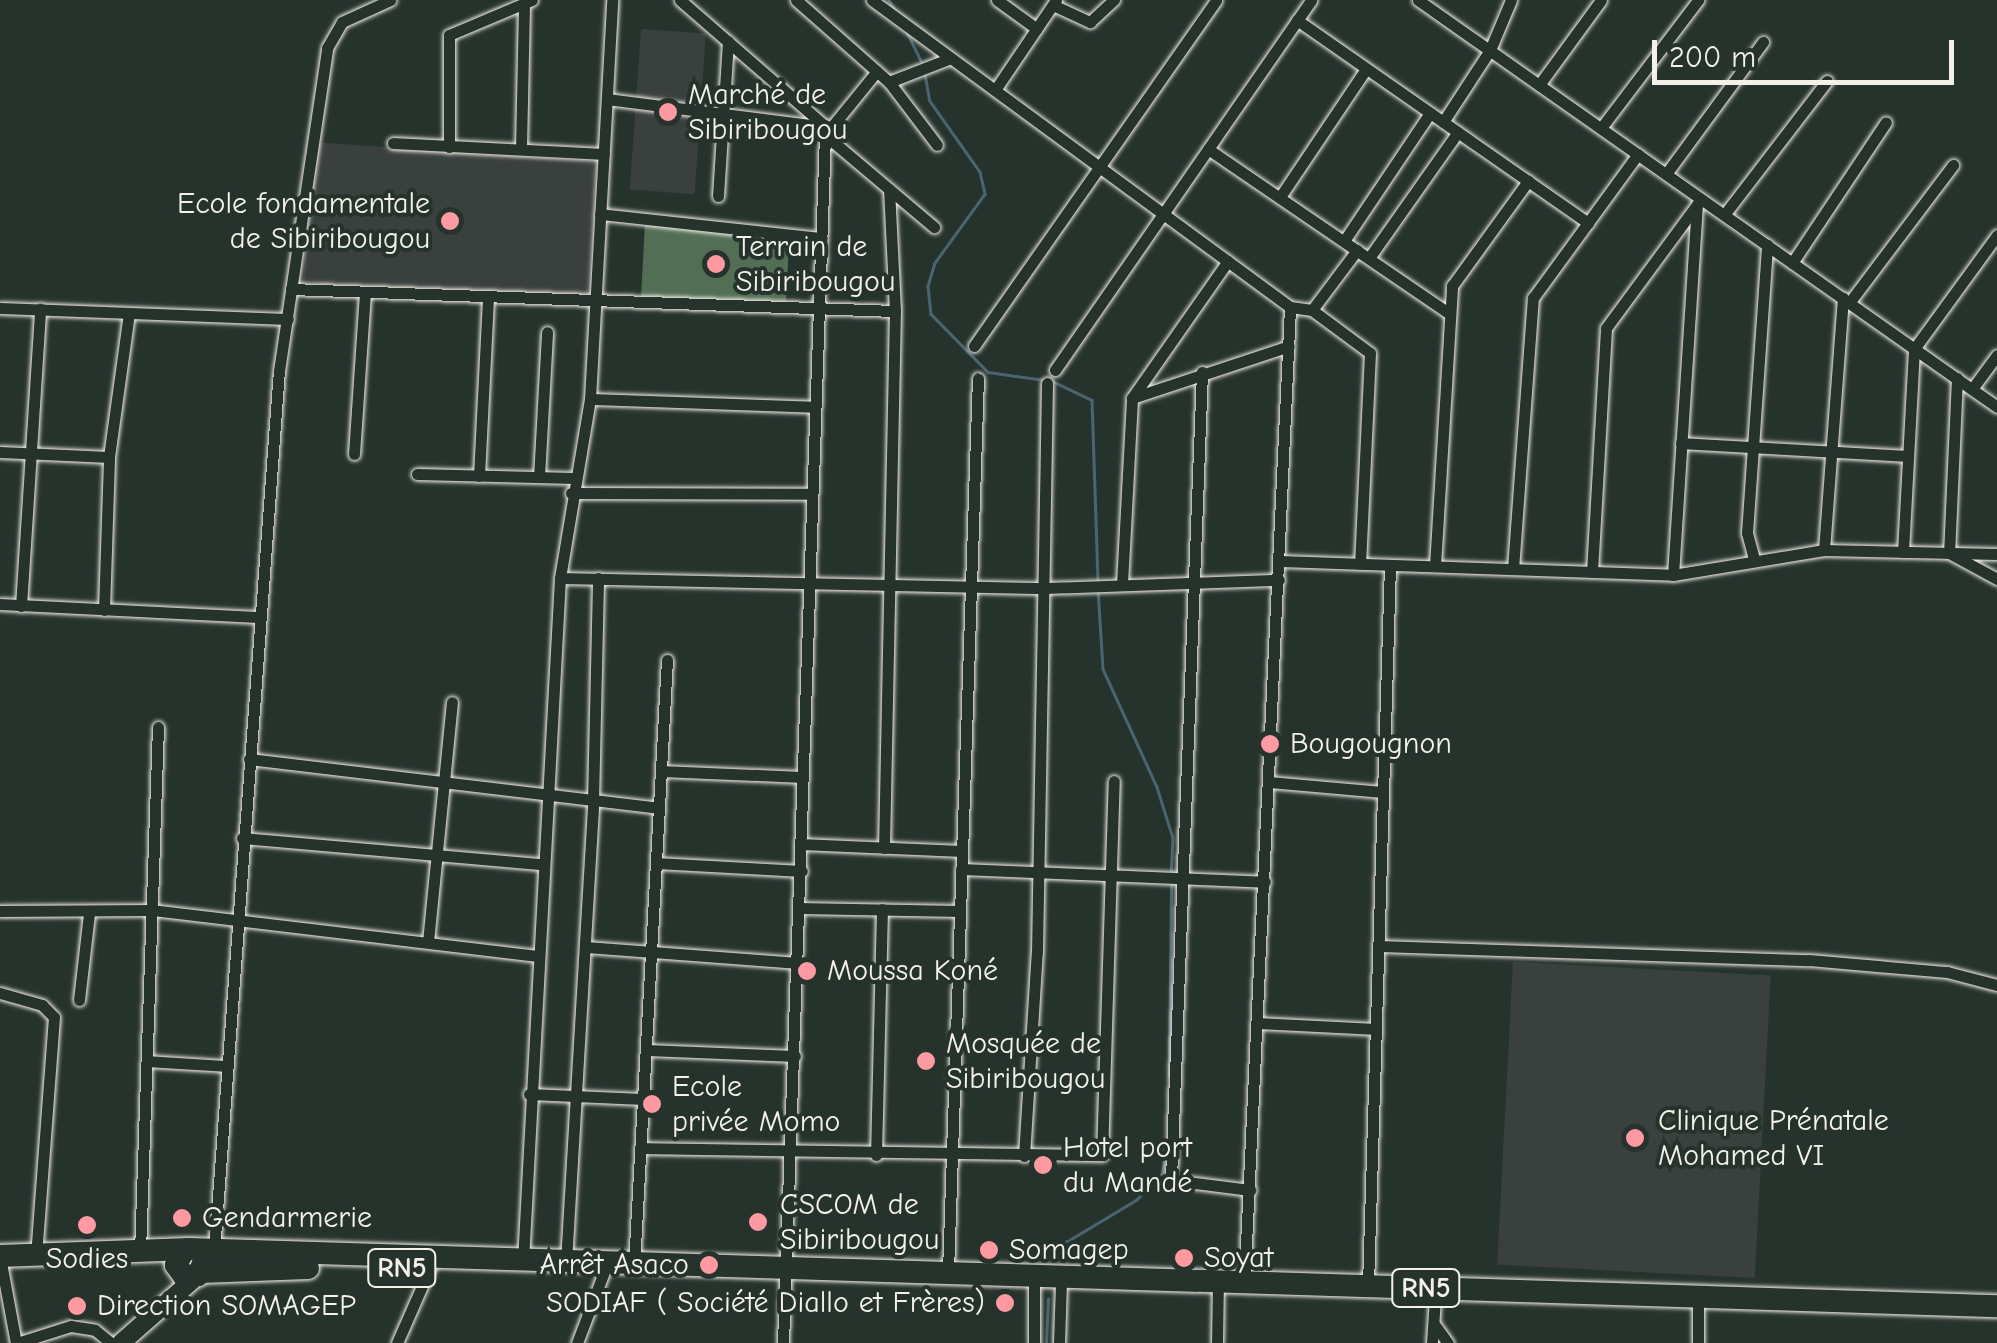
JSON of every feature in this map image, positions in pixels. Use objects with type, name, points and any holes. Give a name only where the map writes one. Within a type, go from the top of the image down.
[{"type":"highway","name":"RN5","points":[[0,1256],[1061,1284],[1217,1284]]},
{"type":"highway","name":"RN5","points":[[193,1262],[523,1260],[606,1269]]},
{"type":"highway","name":"RN5","points":[[787,1274],[948,1272],[1435,1298],[1997,1306]]},
{"type":"highway","name":"RN5","points":[[1244,1285],[1368,1285],[1997,1315]]},
{"type":"main road","points":[[121,1343],[151,1320],[193,1262]]},
{"type":"street","points":[[193,1262],[227,1066],[256,617],[291,289],[327,48],[342,22],[390,0]]},
{"type":"street","points":[[523,1260],[529,1094],[560,578],[570,493],[590,399],[612,0]]},
{"type":"street","points":[[680,0],[934,227]]},
{"type":"street","points":[[796,0],[889,82],[937,144]]},
{"type":"street","points":[[872,0],[1290,307],[1312,310],[1370,353],[1360,564]]},
{"type":"street","points":[[997,0],[1036,29]]},
{"type":"street","points":[[995,90],[1055,2],[1090,22],[1114,0]]},
{"type":"street","points":[[974,346],[1216,0]]},
{"type":"street","points":[[1055,370],[1310,0]]},
{"type":"street","points":[[1418,0],[1700,202],[1997,407]]},
{"type":"street","points":[[1443,122],[1490,50],[1511,0]]},
{"type":"street","points":[[1539,85],[1601,0]]},
{"type":"street","points":[[1600,128],[1698,0]]},
{"type":"street","points":[[449,147],[450,35],[528,2],[521,149]]},
{"type":"street","points":[[1296,20],[1588,223]]},
{"type":"street","points":[[718,196],[728,41]]},
{"type":"street","points":[[1666,174],[1762,42]]},
{"type":"street","points":[[889,82],[951,58]]},
{"type":"street","points":[[1280,197],[1366,69]]},
{"type":"street","points":[[783,1343],[793,1152],[825,131],[877,71]]},
{"type":"street","points":[[1724,215],[1827,81]]},
{"type":"street","points":[[606,99],[825,131]]},
{"type":"street","points":[[1344,241],[1430,113]]},
{"type":"street","points":[[1792,263],[1886,122]]},
{"type":"street","points":[[1368,258],[1458,132]]},
{"type":"street","points":[[394,144],[604,154]]},
{"type":"street","points":[[1208,148],[1448,314]]},
{"type":"street","points":[[1514,570],[1532,298],[1638,154]]},
{"type":"street","points":[[1824,550],[1846,301],[1953,164]]},
{"type":"street","points":[[1435,566],[1452,286],[1528,181]]},
{"type":"street","points":[[884,848],[895,311],[889,189]]},
{"type":"street","points":[[1673,575],[1700,202]]},
{"type":"street","points":[[1592,572],[1606,328],[1700,202]]},
{"type":"street","points":[[600,214],[822,238]]},
{"type":"street","points":[[1903,552],[1914,348],[1997,235]]},
{"type":"street","points":[[1754,559],[1748,533],[1767,245]]},
{"type":"street","points":[[1312,310],[1357,250]]},
{"type":"street","points":[[1122,584],[1132,398],[1228,262]]},
{"type":"street","points":[[291,289],[819,312],[895,311]]},
{"type":"street","points":[[354,454],[365,292]]},
{"type":"street","points":[[480,476],[488,298]]},
{"type":"street","points":[[1244,1285],[1290,307]]},
{"type":"street","points":[[0,308],[288,318]]},
{"type":"street","points":[[21,606],[40,309]]},
{"type":"street","points":[[104,610],[109,457],[129,313]]},
{"type":"street","points":[[539,477],[547,332]]},
{"type":"street","points":[[1132,398],[1289,346]]},
{"type":"street","points":[[1972,390],[1997,354]]},
{"type":"street","points":[[1202,372],[1178,880],[1171,1180],[1250,1190]]},
{"type":"street","points":[[1949,553],[1957,378]]},
{"type":"street","points":[[948,1272],[978,379]]},
{"type":"street","points":[[1024,1156],[1039,873],[1048,383]]},
{"type":"street","points":[[590,399],[815,406]]},
{"type":"street","points":[[1682,443],[1907,456]]},
{"type":"street","points":[[0,452],[109,457]]},
{"type":"street","points":[[417,474],[574,478]]},
{"type":"street","points":[[570,493],[812,494]]},
{"type":"street","points":[[1280,561],[1673,575],[1824,550],[1997,554]]},
{"type":"street","points":[[1949,553],[1997,579]]},
{"type":"street","points":[[1368,1285],[1390,565]]},
{"type":"street","points":[[560,578],[970,582],[1046,588],[1279,580]]},
{"type":"street","points":[[566,1262],[594,802],[598,578]]},
{"type":"street","points":[[0,604],[256,617]]},
{"type":"street","points":[[634,1270],[667,660]]},
{"type":"street","points":[[428,942],[452,702]]},
{"type":"street","points":[[140,1257],[158,727]]},
{"type":"street","points":[[248,759],[443,786],[658,808]]},
{"type":"street","points":[[661,772],[802,777]]},
{"type":"street","points":[[640,1148],[1096,1160],[1106,1147],[1114,781]]},
{"type":"street","points":[[1269,782],[1383,792]]},
{"type":"street","points":[[242,838],[542,864]]},
{"type":"street","points":[[800,844],[962,851]]},
{"type":"street","points":[[656,864],[802,871]]},
{"type":"street","points":[[961,868],[1265,882]]},
{"type":"street","points":[[799,908],[960,911]]},
{"type":"street","points":[[876,1155],[882,909]]},
{"type":"street","points":[[0,911],[89,914],[152,910],[538,956]]},
{"type":"street","points":[[79,1000],[89,914]]},
{"type":"street","points":[[1379,946],[1809,960],[1947,972],[1997,986]]},
{"type":"street","points":[[585,947],[796,963]]},
{"type":"street","points":[[0,993],[42,1005],[54,1018],[36,1256]]},
{"type":"street","points":[[1258,1022],[1376,1030]]},
{"type":"street","points":[[646,1050],[795,1056]]},
{"type":"street","points":[[147,1060],[227,1066]]},
{"type":"street","points":[[529,1094],[643,1099]]},
{"type":"street","points":[[0,1256],[17,1343],[71,1326],[96,1330],[111,1343]]},
{"type":"street","points":[[398,1343],[430,1268]]},
{"type":"street","points":[[577,1343],[606,1269]]},
{"type":"street","points":[[1034,1283],[1034,1343]]},
{"type":"street","points":[[1059,1343],[1061,1284]]},
{"type":"street","points":[[1217,1284],[1217,1343]]},
{"type":"street","points":[[1432,1343],[1435,1298]]},
{"type":"street","points":[[1698,1301],[1698,1343]]},
{"type":"street","points":[[1434,1324],[1448,1343]]},
{"type":"shaded area","name":"Marché de Sibiribougou","points":[[641,29],[706,34],[695,194],[630,190]]},
{"type":"shaded area","name":"Ecole fondamentale de Sibiribougou","points":[[313,142],[596,162],[586,302],[303,283]]},
{"type":"shaded area","name":"Clinique Prénatale Mohamed VI","points":[[1513,962],[1771,976],[1755,1278],[1497,1265]]},
{"type":"green space","name":"Terrain de Sibiribougou","points":[[645,222],[790,230],[786,305],[641,298]]},
{"type":"waterway","points":[[889,0],[896,12]]},
{"type":"waterway","points":[[907,32],[921,61]]},
{"type":"waterway","points":[[925,74],[930,101],[980,172],[985,194],[935,263],[928,286],[931,314],[988,372],[1044,380]]},
{"type":"waterway","points":[[1052,381],[1092,400],[1098,581]]},
{"type":"waterway","points":[[1098,589],[1103,669],[1157,787],[1173,838],[1171,876]]},
{"type":"waterway","points":[[1169,1076],[1171,884]]},
{"type":"waterway","points":[[1058,1260],[1066,1242],[1136,1200],[1162,1173],[1167,1143]]},
{"type":"waterway","points":[[1046,1343],[1048,1299]]},
{"type":"place","name":"Marché de Sibiribougou","points":[[668,112]]},
{"type":"place","name":"Ecole fondamentale de Sibiribougou","points":[[450,221]]},
{"type":"place","name":"Terrain de Sibiribougou","points":[[716,264]]},
{"type":"place","name":"Bougougnon","points":[[1270,744]]},
{"type":"place","name":"Moussa Koné","points":[[807,971]]},
{"type":"place","name":"Mosquée de Sibiribougou","points":[[926,1061]]},
{"type":"place","name":"Ecole privée Momo","points":[[652,1104]]},
{"type":"place","name":"Clinique Prénatale Mohamed VI","points":[[1635,1138]]},
{"type":"place","name":"Hotel port du Mandé","points":[[1043,1165]]},
{"type":"place","name":"Gendarmerie","points":[[182,1218]]},
{"type":"place","name":"CSCOM de Sibiribougou","points":[[758,1222]]},
{"type":"place","name":"Sodies","points":[[87,1225]]},
{"type":"place","name":"Somagep","points":[[989,1250]]},
{"type":"place","name":"Soyat","points":[[1184,1258]]},
{"type":"place","name":"Arrêt Asaco","points":[[709,1265]]},
{"type":"place","name":"SODIAF ( Société Diallo et Frères)","points":[[1005,1303]]},
{"type":"place","name":"Direction SOMAGEP","points":[[77,1306]]}]
